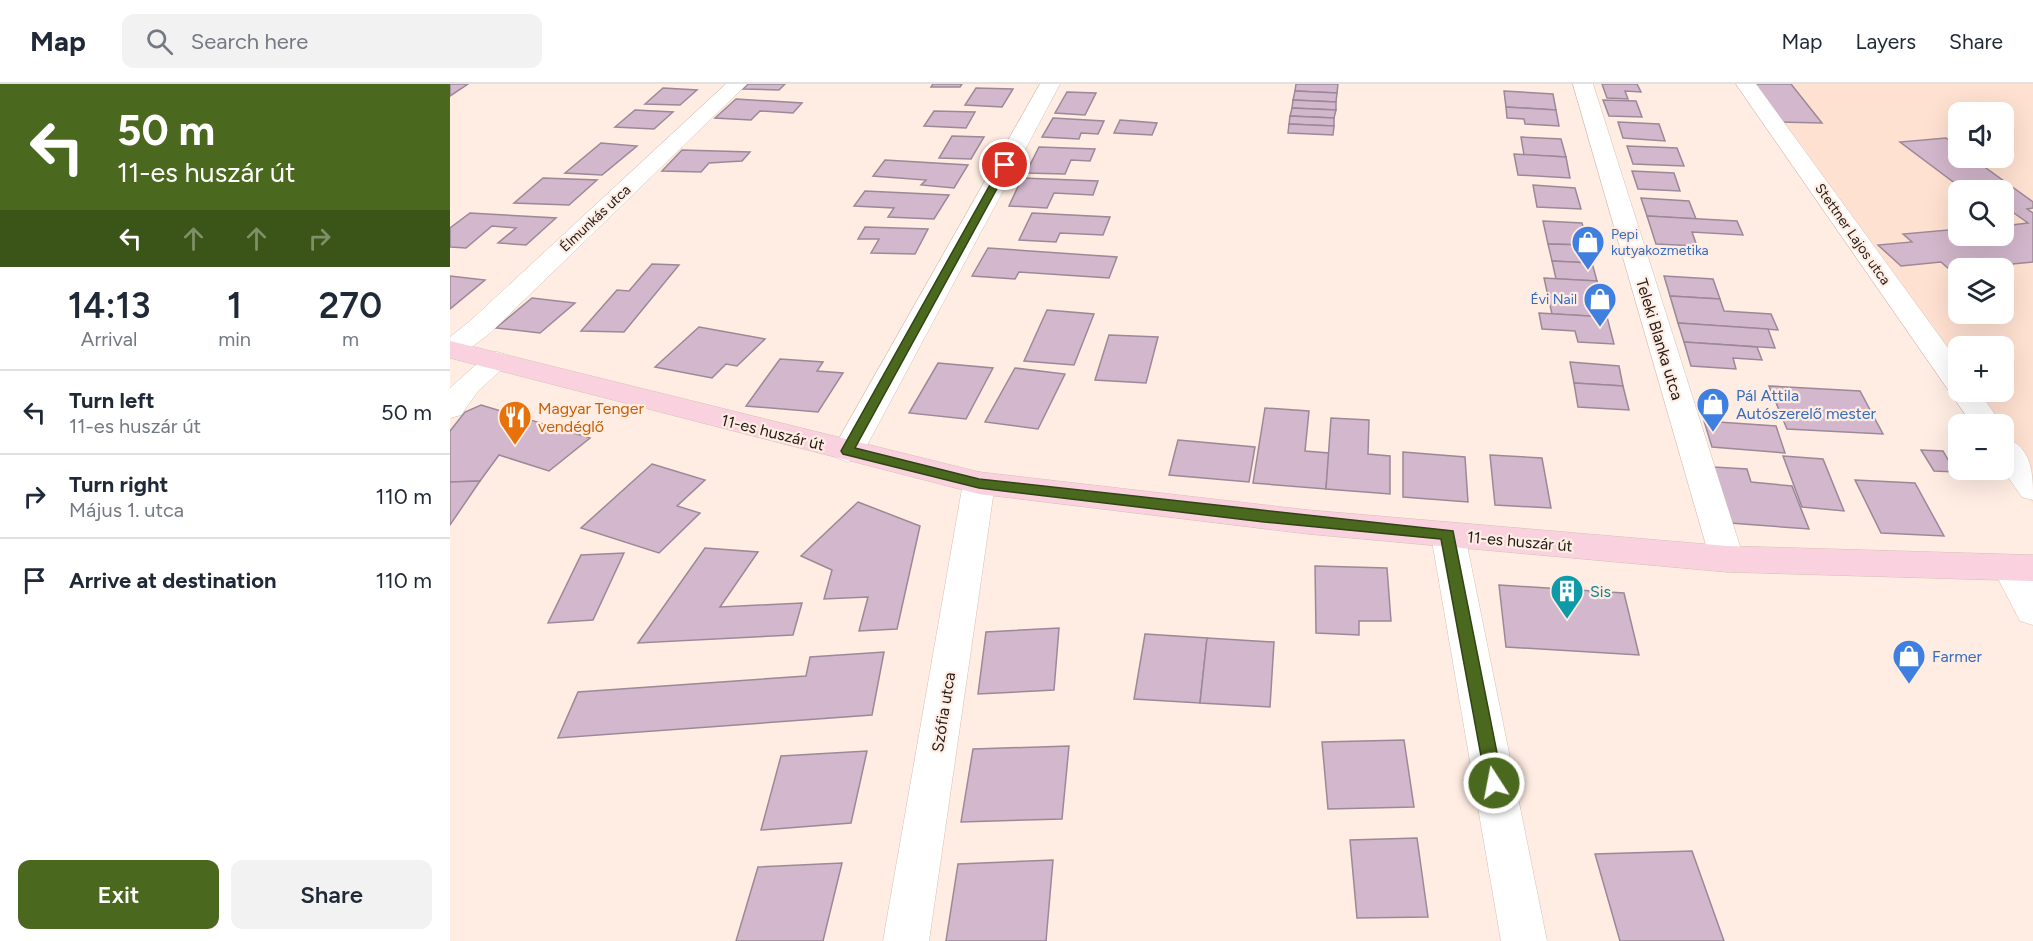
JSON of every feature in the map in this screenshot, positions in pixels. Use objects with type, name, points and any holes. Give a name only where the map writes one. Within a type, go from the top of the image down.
[{"type":"main road","name":"11-es huszár út","points":[[450,349],[979,483],[1296,520],[1727,560],[2021,568]]},
{"type":"street","name":"Élmunkás utca","points":[[450,349],[479,328],[737,84]]},
{"type":"street","points":[[848,451],[1050,84]]},
{"type":"street","name":"Teleki Blanka utca","points":[[1583,84],[1727,560]]},
{"type":"street","name":"Stettner Lajos utca","points":[[1746,84],[1948,369]]},
{"type":"street","points":[[450,408],[468,385],[497,361]]},
{"type":"street","points":[[2014,462],[2033,489]]},
{"type":"street","name":"Szófia utca","points":[[906,941],[979,483]]},
{"type":"street","points":[[1448,535],[1524,941]]},
{"type":"street","points":[[2021,568],[2033,611]]},
{"type":"shaded area","points":[[1739,84],[2033,84],[2033,504],[2014,476],[2014,414],[1971,414],[1963,402],[2014,402],[2014,336],[1948,336],[1948,381]]},
{"type":"building","points":[[450,84],[468,84],[450,96]]},
{"type":"building","points":[[748,84],[785,84],[779,90],[743,89]]},
{"type":"building","points":[[933,84],[962,84],[960,87],[931,87]]},
{"type":"building","points":[[1296,84],[1338,84],[1337,93],[1295,91]]},
{"type":"building","points":[[1602,84],[1637,84],[1641,92],[1625,91],[1628,99],[1607,98]]},
{"type":"building","points":[[1748,84],[1791,84],[1822,123],[1776,122]]},
{"type":"building","points":[[663,88],[697,90],[680,105],[645,104]]},
{"type":"building","points":[[976,88],[1013,89],[1002,107],[965,105]]},
{"type":"building","points":[[1295,91],[1337,93],[1336,102],[1293,100]]},
{"type":"building","points":[[1504,91],[1553,94],[1556,110],[1506,107]]},
{"type":"building","points":[[1067,92],[1096,93],[1085,115],[1055,113]]},
{"type":"building","points":[[736,99],[802,103],[793,113],[760,111],[751,120],[715,118]]},
{"type":"building","points":[[1293,100],[1336,102],[1336,110],[1292,108]]},
{"type":"building","points":[[1603,100],[1636,101],[1642,117],[1609,116]]},
{"type":"building","points":[[1506,107],[1556,110],[1559,126],[1525,124],[1524,119],[1507,118]]},
{"type":"building","points":[[1292,108],[1336,110],[1334,118],[1290,116]]},
{"type":"building","points":[[635,110],[673,112],[654,129],[615,127]]},
{"type":"building","points":[[934,111],[975,112],[966,128],[924,126]]},
{"type":"building","points":[[1290,116],[1334,118],[1334,126],[1289,124]]},
{"type":"building","points":[[1053,118],[1104,121],[1098,134],[1081,133],[1079,139],[1042,137]]},
{"type":"building","points":[[1120,120],[1157,123],[1152,135],[1114,133]]},
{"type":"building","points":[[1618,122],[1659,124],[1665,141],[1623,138]]},
{"type":"building","points":[[1289,124],[1334,126],[1333,135],[1288,133]]},
{"type":"building","points":[[952,136],[984,137],[971,159],[939,158]]},
{"type":"building","points":[[1521,137],[1561,139],[1566,157],[1524,155]]},
{"type":"building","points":[[1946,138],[1948,140],[1948,168],[1986,168],[2002,180],[1951,180],[1900,142]]},
{"type":"building","points":[[601,143],[637,146],[602,175],[565,173]]},
{"type":"building","points":[[1627,146],[1677,148],[1684,166],[1633,164]]},
{"type":"building","points":[[1039,147],[1095,149],[1090,161],[1071,160],[1065,174],[1026,173]]},
{"type":"building","points":[[682,150],[750,152],[742,161],[709,163],[701,172],[662,171]]},
{"type":"building","points":[[1514,154],[1566,157],[1570,178],[1518,175]]},
{"type":"building","points":[[885,160],[968,165],[954,188],[921,185],[926,180],[873,176]]},
{"type":"building","points":[[1632,171],[1674,173],[1680,191],[1638,189]]},
{"type":"building","points":[[543,178],[597,180],[569,205],[514,203]]},
{"type":"building","points":[[1022,178],[1098,181],[1093,195],[1054,193],[1047,208],[1009,206]]},
{"type":"building","points":[[1533,185],[1575,188],[1581,209],[1537,207]]},
{"type":"building","points":[[2014,188],[2033,202],[2033,208],[2027,209],[2033,213],[2033,262],[2014,264],[2014,258],[1948,258],[1948,268],[1941,262],[1901,266],[1878,245],[1912,242],[1903,234],[1948,230],[1948,246],[2014,246],[2014,225],[2028,223],[2014,213]]},
{"type":"building","points":[[865,191],[949,195],[934,219],[888,217],[894,208],[854,206]]},
{"type":"building","points":[[1641,198],[1689,201],[1696,219],[1647,216]]},
{"type":"building","points":[[470,213],[556,218],[526,245],[498,243],[516,228],[492,226],[466,248],[450,247],[450,228]]},
{"type":"building","points":[[1032,213],[1110,217],[1103,235],[1060,233],[1056,242],[1019,240]]},
{"type":"building","points":[[1647,216],[1737,221],[1743,235],[1692,232],[1697,246],[1656,244]]},
{"type":"building","points":[[1543,221],[1582,223],[1588,245],[1548,244]]},
{"type":"building","points":[[865,227],[928,229],[915,254],[871,253],[879,239],[858,239]]},
{"type":"building","points":[[1548,244],[1588,245],[1592,263],[1552,261]]},
{"type":"building","points":[[988,248],[1117,257],[1109,278],[1019,272],[1015,279],[972,276]]},
{"type":"building","points":[[1552,261],[1592,263],[1597,281],[1556,279]]},
{"type":"building","points":[[652,264],[679,265],[624,332],[581,331],[617,290],[629,291]]},
{"type":"building","points":[[450,276],[485,280],[450,309]]},
{"type":"building","points":[[1664,276],[1713,279],[1720,299],[1670,296]]},
{"type":"building","points":[[1544,278],[1597,281],[1607,317],[1552,314]]},
{"type":"building","points":[[1670,296],[1720,299],[1724,311],[1771,314],[1778,330],[1678,323]]},
{"type":"building","points":[[532,298],[575,303],[540,333],[496,328]]},
{"type":"building","points":[[1047,310],[1094,314],[1074,365],[1024,361]]},
{"type":"building","points":[[1539,313],[1607,317],[1614,344],[1578,342],[1575,331],[1542,329]]},
{"type":"building","points":[[1678,323],[1768,329],[1775,348],[1684,342]]},
{"type":"building","points":[[699,327],[765,339],[737,366],[726,364],[712,378],[655,367]]},
{"type":"building","points":[[1109,335],[1158,337],[1146,383],[1095,380]]},
{"type":"building","points":[[1684,342],[1757,347],[1762,360],[1733,358],[1736,369],[1691,366]]},
{"type":"building","points":[[780,359],[823,362],[817,371],[843,373],[818,412],[746,406]]},
{"type":"building","points":[[1570,362],[1619,366],[1623,386],[1574,383]]},
{"type":"building","points":[[938,363],[993,368],[966,419],[909,413]]},
{"type":"building","points":[[1015,368],[1065,374],[1038,429],[985,422]]},
{"type":"building","points":[[1574,383],[1623,386],[1629,410],[1578,407]]},
{"type":"building","points":[[1769,386],[1860,391],[1883,434],[1787,429]]},
{"type":"building","name":"Magyar Tenger vendéglő","points":[[481,405],[590,438],[549,471],[499,455],[480,481],[450,482],[450,431],[465,412]]},
{"type":"building","points":[[1265,408],[1309,411],[1305,451],[1329,453],[1326,489],[1253,483]]},
{"type":"building","points":[[1331,418],[1369,420],[1368,454],[1390,456],[1390,494],[1326,489]]},
{"type":"building","points":[[1704,421],[1776,426],[1785,453],[1712,447]]},
{"type":"building","points":[[1178,440],[1255,447],[1249,482],[1169,475]]},
{"type":"building","points":[[1921,450],[1943,451],[1948,460],[1948,472],[1934,471]]},
{"type":"building","points":[[1403,452],[1465,457],[1468,502],[1403,497]]},
{"type":"building","points":[[1490,455],[1542,458],[1551,508],[1495,505]]},
{"type":"building","points":[[1783,456],[1823,459],[1844,511],[1802,507]]},
{"type":"building","points":[[652,464],[705,480],[677,506],[700,513],[659,553],[581,528]]},
{"type":"building","points":[[1713,467],[1747,469],[1751,482],[1792,486],[1809,529],[1730,523]]},
{"type":"building","points":[[1855,480],[1915,483],[1944,536],[1881,533]]},
{"type":"building","points":[[480,481],[450,525],[450,482]]},
{"type":"building","points":[[858,502],[920,526],[897,629],[859,631],[868,597],[824,599],[832,570],[801,556]]},
{"type":"building","points":[[705,548],[758,552],[720,607],[802,603],[793,635],[638,643]]},
{"type":"building","points":[[624,553],[593,620],[548,623],[581,555]]},
{"type":"building","points":[[1315,566],[1387,568],[1391,621],[1359,621],[1359,635],[1316,633]]},
{"type":"building","name":"Sis","points":[[1499,585],[1624,593],[1639,655],[1506,647]]},
{"type":"building","points":[[1059,628],[1054,690],[978,694],[986,632]]},
{"type":"building","points":[[1145,634],[1207,638],[1200,703],[1134,699]]},
{"type":"building","points":[[1207,638],[1274,642],[1270,707],[1200,703]]},
{"type":"building","points":[[884,652],[872,715],[558,738],[578,692],[806,676],[810,657]]},
{"type":"building","points":[[1404,740],[1414,807],[1328,809],[1322,742]]},
{"type":"building","points":[[1069,746],[1062,819],[961,822],[973,749]]},
{"type":"building","points":[[867,751],[851,823],[761,830],[781,756]]},
{"type":"building","points":[[1417,838],[1428,917],[1357,918],[1350,840]]},
{"type":"building","points":[[1692,851],[1724,941],[1620,941],[1595,854]]},
{"type":"building","points":[[1053,860],[1046,941],[946,941],[958,864]]},
{"type":"building","points":[[842,863],[823,941],[736,941],[758,867]]},
{"type":"place","name":"Pepi kutyakozmetika","points":[[1588,271]]},
{"type":"place","name":"Évi Nail","points":[[1600,328]]},
{"type":"place","name":"Pál Attila Autószerelő mester","points":[[1713,433]]},
{"type":"place","name":"Magyar Tenger vendéglő","points":[[515,446]]},
{"type":"place","name":"Sis","points":[[1567,620]]},
{"type":"place","name":"Farmer","points":[[1909,685]]},
{"type":"route","points":[[1005,165],[848,451],[979,483],[1308,522],[1448,535],[1494,783]]}]
